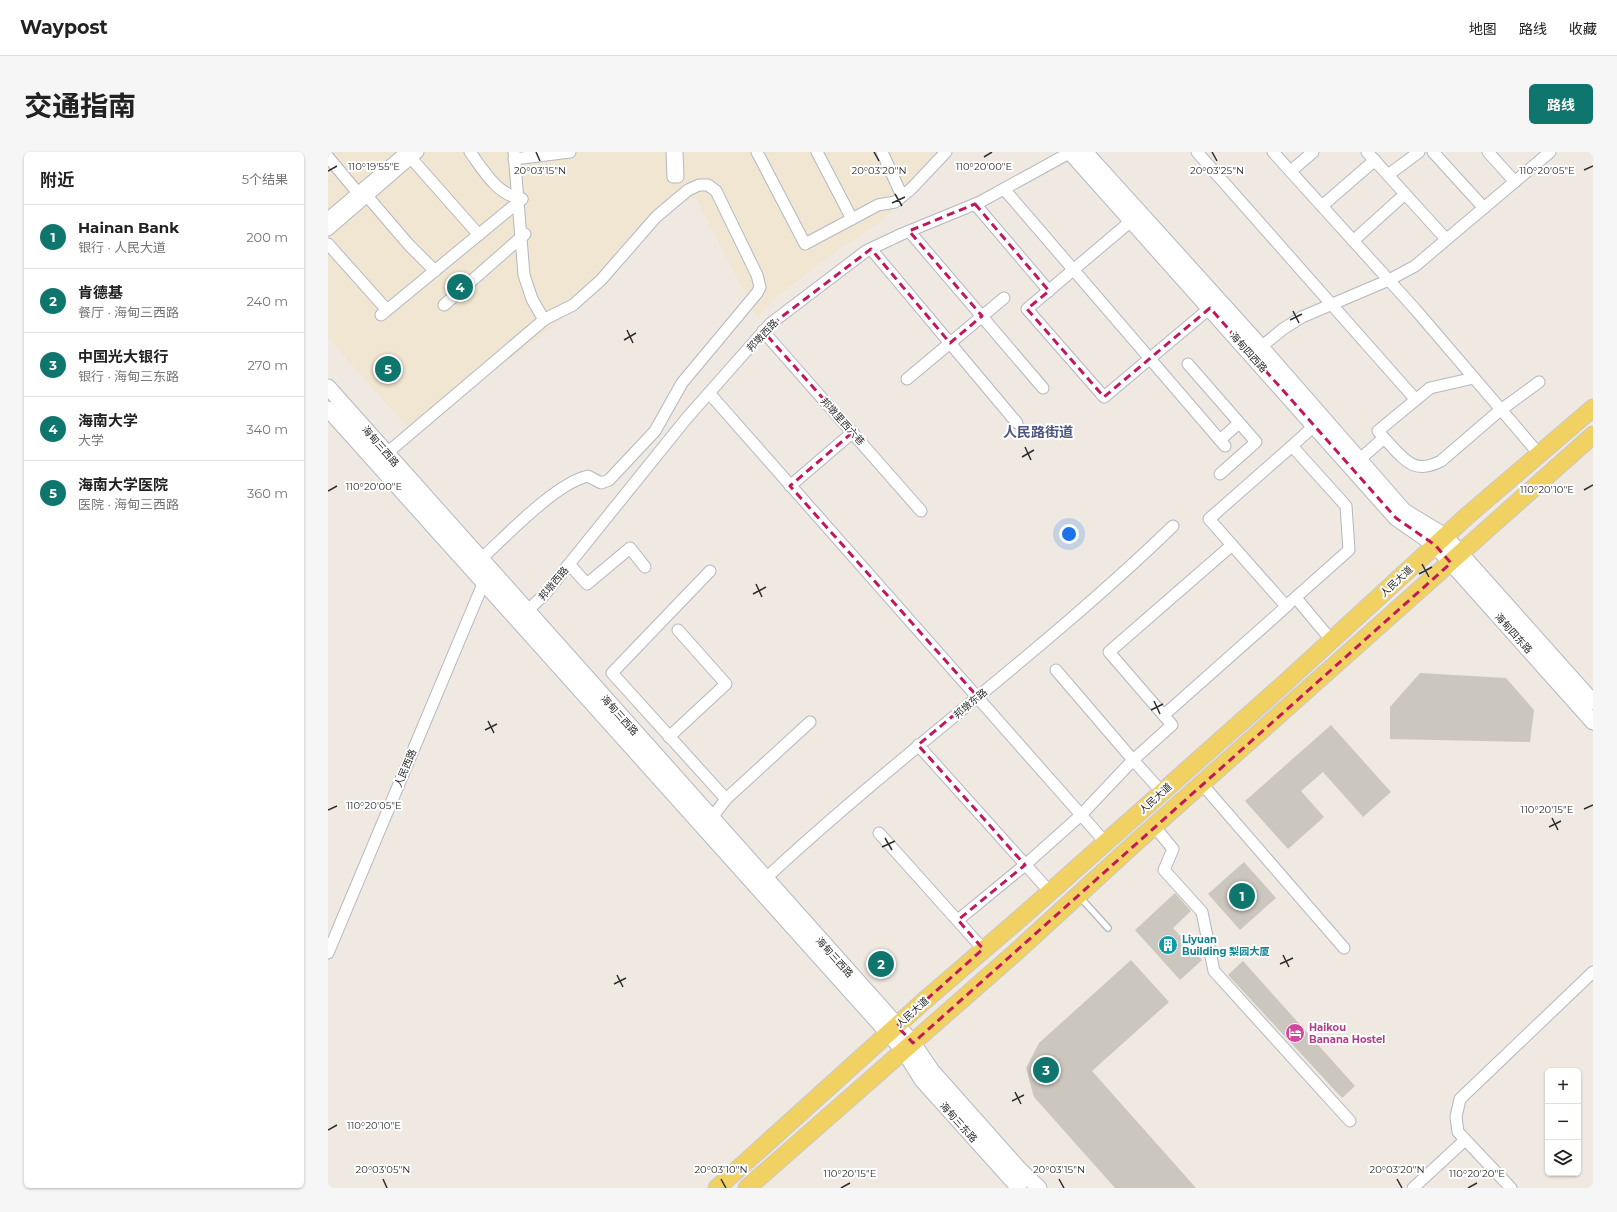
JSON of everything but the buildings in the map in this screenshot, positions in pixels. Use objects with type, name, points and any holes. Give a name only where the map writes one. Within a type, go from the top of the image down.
[{"type":"main road","name":"海甸四西路","points":[[1070,152],[1315,425],[1396,518],[1440,541]]},
{"type":"main road","name":"海甸四西路","points":[[1085,152],[1261,347],[1404,511],[1440,541]]},
{"type":"main road","name":"海甸三西路","points":[[328,387],[765,879],[892,1030]]},
{"type":"main road","name":"人民大道","points":[[717,1188],[892,1030],[1050,892],[1332,640],[1440,541],[1593,408]]},
{"type":"main road","name":"海甸三西路","points":[[328,409],[483,584],[908,1047]]},
{"type":"main road","name":"人民大道","points":[[748,1188],[1016,952],[1154,826],[1428,581],[1456,559],[1593,435]]},
{"type":"main road","name":"海甸四东路","points":[[1440,541],[1593,722]]},
{"type":"main road","name":"海甸四东路","points":[[1456,559],[1593,702]]},
{"type":"main road","name":"海甸三东路","points":[[908,1047],[922,1080],[1019,1188]]},
{"type":"main road","points":[[908,1047],[932,1071],[1020,1170],[1039,1188]]},
{"type":"street","points":[[470,152],[500,190],[508,196],[519,200]]},
{"type":"street","points":[[546,319],[526,286],[516,156],[570,152]]},
{"type":"street","points":[[672,152],[673,178],[678,177],[677,152]]},
{"type":"street","points":[[757,152],[805,244],[878,206],[895,202],[946,152]]},
{"type":"street","points":[[817,152],[852,219]]},
{"type":"street","points":[[882,152],[902,196]]},
{"type":"street","name":"邦墩西路","points":[[527,611],[545,594],[709,393],[763,332],[800,300],[871,249],[975,204],[1070,152]]},
{"type":"street","points":[[1197,152],[1416,400]]},
{"type":"street","points":[[1273,152],[1389,280],[1539,454]]},
{"type":"street","points":[[1291,171],[1313,152]]},
{"type":"street","points":[[1388,175],[1419,152]]},
{"type":"street","points":[[1433,152],[1484,208]]},
{"type":"street","points":[[1488,152],[1515,182]]},
{"type":"street","points":[[328,218],[362,194],[412,153],[479,235]]},
{"type":"street","points":[[1261,347],[1290,325],[1330,303],[1389,280],[1415,266],[1548,153]]},
{"type":"street","points":[[1322,206],[1371,156],[1446,239]]},
{"type":"street","points":[[328,157],[435,271]]},
{"type":"street","points":[[387,453],[546,319],[573,305],[601,280],[656,217],[688,190],[699,185],[708,184],[716,191],[752,263],[760,287],[757,293],[682,383],[655,431],[609,480],[601,482],[588,476],[572,482],[544,503],[481,559]]},
{"type":"street","points":[[1004,189],[1222,443],[1239,423]]},
{"type":"street","points":[[328,230],[362,194]]},
{"type":"street","points":[[1354,241],[1405,194]]},
{"type":"street","points":[[328,244],[384,312],[479,235],[519,200]]},
{"type":"street","points":[[975,204],[1049,291]]},
{"type":"street","points":[[1131,221],[1028,309],[1104,397],[1210,308]]},
{"type":"street","points":[[910,231],[1043,388]]},
{"type":"street","points":[[444,305],[523,236]]},
{"type":"street","points":[[871,249],[1017,423]]},
{"type":"street","points":[[907,379],[1004,298]]},
{"type":"street","name":"邦墩里西六巷","points":[[763,332],[853,432],[921,511]]},
{"type":"street","points":[[1188,364],[1256,442],[1220,474]]},
{"type":"street","points":[[1474,378],[1430,388],[1378,431],[1400,455],[1414,466],[1425,468],[1441,461],[1501,409],[1539,382]]},
{"type":"street","points":[[709,393],[1105,842]]},
{"type":"street","points":[[1315,425],[1209,519],[1232,545],[1332,640]]},
{"type":"street","points":[[790,486],[853,432]]},
{"type":"street","points":[[1359,460],[1384,438]]},
{"type":"street","points":[[1164,715],[1349,550],[1346,506],[1292,446]]},
{"type":"street","name":"邦墩东路","points":[[765,879],[828,822],[918,745],[1111,585],[1173,526]]},
{"type":"street","points":[[958,920],[1025,865],[1081,814],[1133,760],[1172,725],[1109,652],[1232,545]]},
{"type":"street","points":[[569,564],[587,584],[630,548],[645,567]]},
{"type":"street","points":[[710,571],[612,673],[726,799]]},
{"type":"street","name":"人民西路","points":[[328,953],[483,584]]},
{"type":"street","points":[[669,737],[726,684],[678,630]]},
{"type":"street","points":[[1056,670],[1162,792]]},
{"type":"street","points":[[711,818],[726,799],[810,722]]},
{"type":"street","points":[[918,745],[1050,892]]},
{"type":"street","points":[[1202,784],[1344,948]]},
{"type":"street","points":[[1154,826],[1173,849],[1164,870],[1202,912],[1214,971],[1350,1121]]},
{"type":"street","points":[[879,833],[983,949]]},
{"type":"street","points":[[1511,1188],[1458,1132],[1456,1117],[1460,1099],[1593,972]]},
{"type":"street","points":[[1413,1188],[1465,1140]]},
{"type":"lane","points":[[1078,895],[1108,928]]},
{"type":"highlighted area","points":[[975,204],[1049,291],[1027,309],[1104,397],[1210,308],[1396,518],[1435,545],[1451,563],[913,1043],[897,1026],[983,949],[958,920],[1025,865],[918,745],[977,696],[790,486],[853,432],[763,331],[871,249],[950,343],[982,316],[909,231]]},
{"type":"shaded area","points":[[328,152],[951,152],[883,220],[838,250],[780,294],[757,317],[695,197],[675,207],[660,216],[583,298],[551,328],[505,363],[496,353],[408,428],[328,338]]},
{"type":"place","name":"海南大学","points":[[460,287]]},
{"type":"place","name":"海南大学医院","points":[[388,369]]},
{"type":"place","name":"Hainan Bank","points":[[1242,896]]},
{"type":"place","name":"Liyuan Building 梨园大厦","points":[[1168,945]]},
{"type":"place","name":"肯德基","points":[[881,964]]},
{"type":"place","name":"Haikou Banana Hostel","points":[[1295,1033]]},
{"type":"place","name":"中国光大银行","points":[[1046,1070]]},
{"type":"district","name":"人民路街道","points":[[1038,432]]}]
